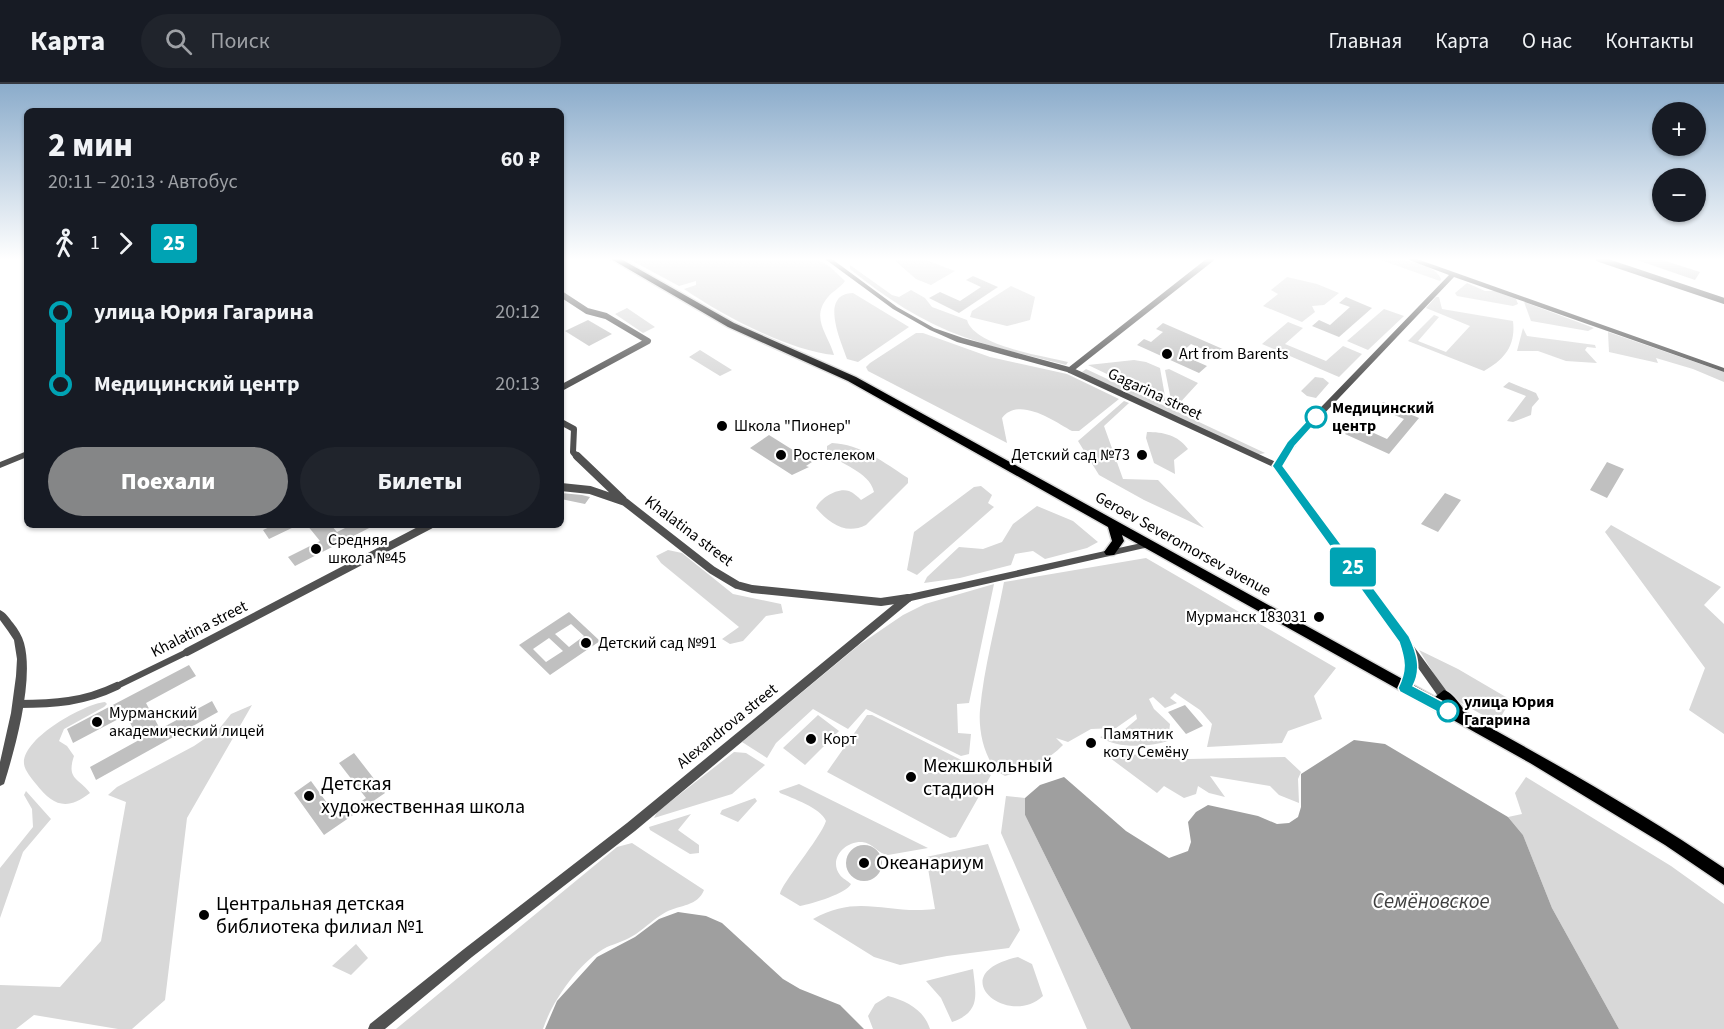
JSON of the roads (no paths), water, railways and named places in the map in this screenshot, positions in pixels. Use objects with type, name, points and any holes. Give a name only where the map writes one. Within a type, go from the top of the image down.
[{"type":"main road","name":"Geroev Severomorsev avenue","points":[[693,303],[731,325],[852,379],[1405,688],[1440,700],[1468,722],[1567,778],[1705,862],[1724,877]]},
{"type":"main road","points":[[1110,552],[1118,541],[1114,527]]},
{"type":"street","points":[[564,386],[648,341],[606,316],[587,311],[575,303]]},
{"type":"street","name":"Gagarina street","points":[[888,303],[932,329],[960,340],[1070,370],[1278,466],[1404,640],[1440,700]]},
{"type":"street","points":[[1070,370],[1155,303]]},
{"type":"street","points":[[1278,466],[1298,436],[1425,303]]},
{"type":"street","points":[[1535,303],[1724,370]]},
{"type":"street","points":[[564,423],[574,427],[573,452],[625,502]]},
{"type":"street","points":[[0,465],[24,455]]},
{"type":"street","name":"Khalatina street","points":[[564,487],[590,490],[625,502],[712,570],[737,585],[752,589],[881,602],[908,598]]},
{"type":"street","name":"Khalatina street","points":[[117,686],[424,528]]},
{"type":"street","name":"Alexandrova street","points":[[375,1029],[468,952],[631,827],[908,598],[1146,545]]},
{"type":"street","points":[[0,614],[15,632],[20,643],[21,656],[18,704],[0,781]]},
{"type":"street","name":"Gagarina street","points":[[1404,640],[1412,663],[1411,677],[1405,688]]},
{"type":"street","points":[[18,704],[74,704],[92,699],[117,686]]},
{"type":"water","name":"Семёновское","points":[[1354,740],[1385,744],[1508,817],[1523,835],[1552,908],[1619,1029],[1131,1029],[1025,815],[1025,798],[1040,785],[1064,777],[1126,831],[1169,858],[1188,851],[1191,842],[1188,822],[1196,812],[1208,805],[1258,816],[1277,824],[1289,823],[1298,817],[1301,807],[1301,774]]},
{"type":"water","points":[[678,912],[706,916],[722,923],[783,979],[800,989],[840,1005],[864,1029],[545,1029],[557,1001],[597,957],[635,937],[659,919]]},
{"type":"place","name":"Art from Barents","points":[[1167,354]]},
{"type":"place","name":"Медицинский центр","points":[[1316,417]]},
{"type":"place","name":"Школа \"Пионер\"","points":[[722,426]]},
{"type":"place","name":"Ростелеком","points":[[781,455]]},
{"type":"place","name":"Детский сад №73","points":[[1142,455]]},
{"type":"place","name":"Средняя школа №45","points":[[316,549]]},
{"type":"place","name":"Мурманск 183031","points":[[1319,617]]},
{"type":"place","name":"Детский сад №91","points":[[586,643]]},
{"type":"place","name":"улица Юрия Гагарина","points":[[1448,711]]},
{"type":"place","name":"Мурманский академический лицей","points":[[97,722]]},
{"type":"place","name":"Корт","points":[[811,739]]},
{"type":"place","name":"Памятник коту Семёну","points":[[1091,743]]},
{"type":"place","name":"Межшкольный стадион","points":[[911,777]]},
{"type":"place","name":"Детская художественная школа","points":[[309,796]]},
{"type":"place","name":"Океанариум","points":[[864,863]]},
{"type":"place","name":"Центральная детская библиотека филиал №1","points":[[204,915]]}]
